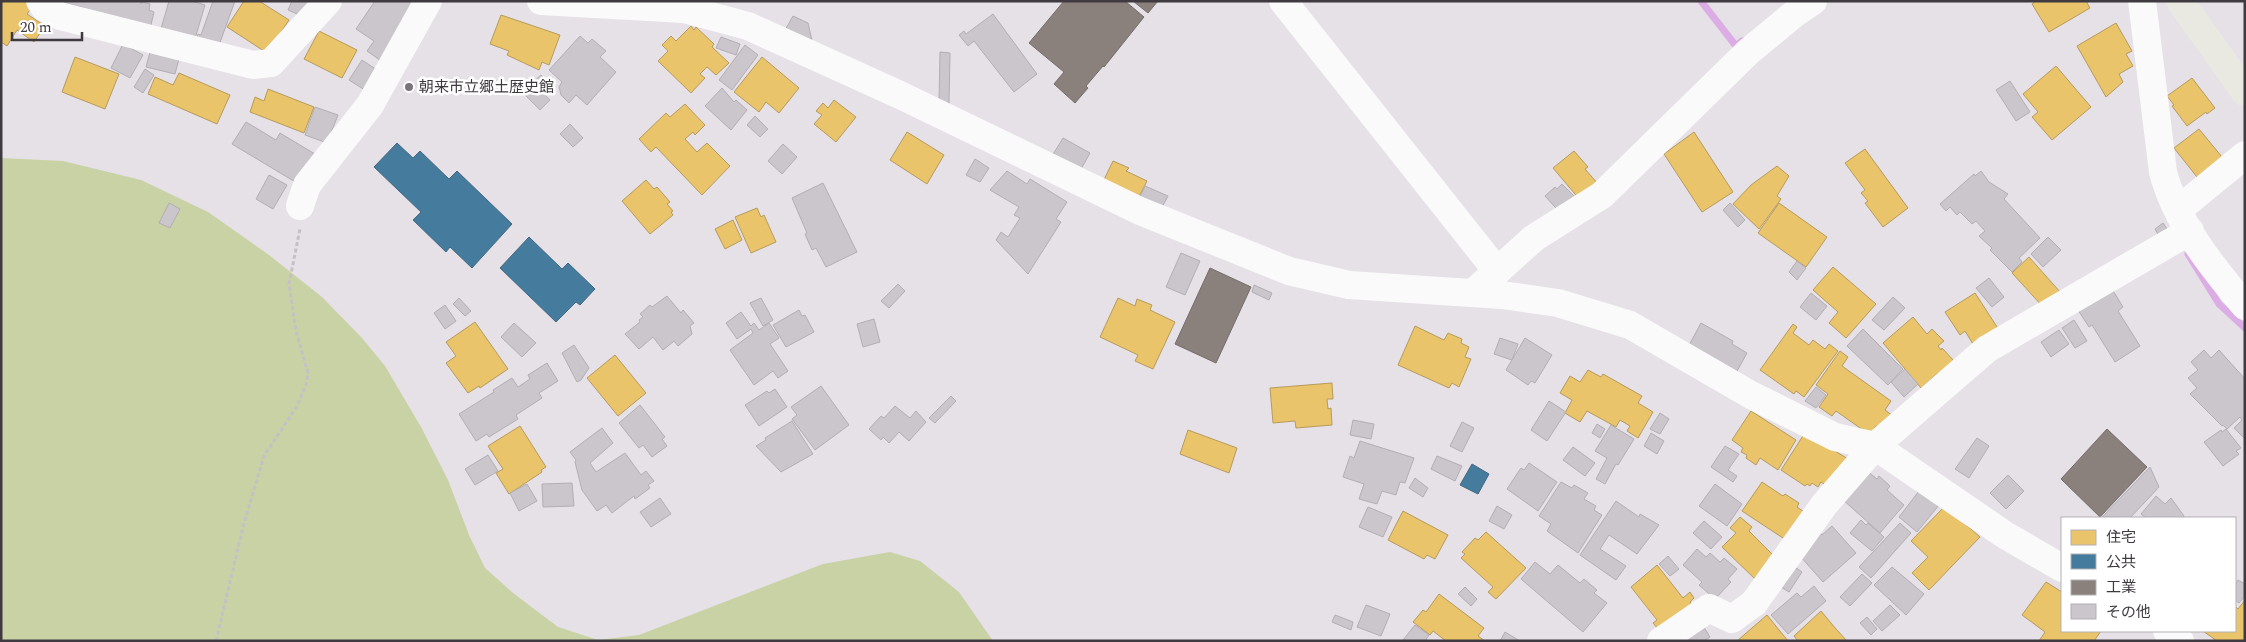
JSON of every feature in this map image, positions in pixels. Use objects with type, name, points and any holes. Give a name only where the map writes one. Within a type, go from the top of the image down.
[{"type":"main road","points":[[2180,1],[2245,92]]},
{"type":"street","points":[[40,1],[46,8],[60,16],[253,65],[271,63],[328,1]]},
{"type":"street","points":[[300,206],[307,185],[370,105],[428,1]]},
{"type":"street","points":[[541,1],[686,5],[748,26],[900,95],[1140,211],[1289,271],[1349,285],[1502,295],[1558,303],[1630,325],[1750,395],[1835,437],[1875,446],[2005,535],[2061,567]]},
{"type":"street","points":[[1283,1],[1497,271]]},
{"type":"street","points":[[1473,293],[1534,238],[1602,195],[1748,52],[1794,14],[1813,1]]},
{"type":"street","points":[[2142,1],[2163,172],[2169,194],[2218,274],[2245,306]]},
{"type":"street","points":[[1661,641],[1709,608],[1732,619],[1754,603],[1824,505],[1875,446],[1987,349],[2184,221],[2245,155]]},
{"type":"street","points":[[2168,632],[2180,641]]},
{"type":"path","points":[[216,641],[244,523],[264,456],[297,406],[306,385],[308,373],[296,331],[289,284],[291,266],[300,236],[300,206]]},
{"type":"green space","points":[[1,158],[63,161],[141,180],[208,212],[269,255],[322,297],[362,338],[385,366],[421,427],[448,480],[469,535],[485,568],[513,593],[558,627],[598,640],[639,635],[823,564],[890,552],[920,561],[959,592],[993,641],[1,641]]},
{"type":"building: 住宅","points":[[1,1],[26,1],[33,6],[27,14],[45,26],[34,42],[17,30],[7,46],[1,42]]},
{"type":"building: 住宅","points":[[244,1],[259,1],[289,20],[267,53],[227,27]]},
{"type":"building: 住宅","points":[[2036,1],[2086,1],[2090,8],[2049,32],[2032,4]]},
{"type":"building: 住宅","points":[[501,15],[560,35],[549,65],[542,62],[539,70],[507,55],[509,51],[490,44]]},
{"type":"building: 住宅","points":[[2116,23],[2132,51],[2126,54],[2133,66],[2119,74],[2123,82],[2106,97],[2077,46]]},
{"type":"building: 住宅","points":[[691,26],[694,30],[696,27],[714,44],[712,47],[729,63],[716,75],[707,67],[700,74],[705,78],[691,93],[658,61],[668,51],[662,45],[671,36],[676,41]]},
{"type":"building: 住宅","points":[[319,31],[357,50],[342,78],[304,59]]},
{"type":"building: 住宅","points":[[75,57],[119,74],[105,109],[62,92]]},
{"type":"building: 住宅","points":[[762,57],[799,88],[779,113],[766,102],[759,112],[734,92]]},
{"type":"building: 住宅","points":[[2056,66],[2091,107],[2052,140],[2032,117],[2038,112],[2023,94]]},
{"type":"building: 住宅","points":[[179,73],[230,95],[217,124],[148,94],[155,77],[173,85]]},
{"type":"building: 住宅","points":[[2192,78],[2215,108],[2207,114],[2206,112],[2187,126],[2167,96]]},
{"type":"building: 住宅","points":[[268,89],[314,107],[304,133],[250,112],[255,97],[264,101]]},
{"type":"building: 住宅","points":[[834,100],[856,117],[836,142],[814,124],[822,115],[816,111],[823,103],[828,108]]},
{"type":"building: 住宅","points":[[685,104],[705,125],[695,135],[693,132],[685,139],[697,152],[707,143],[730,166],[702,195],[656,147],[651,152],[639,139],[666,113],[670,117]]},
{"type":"building: 住宅","points":[[2199,129],[2222,157],[2197,177],[2174,148]]},
{"type":"building: 住宅","points":[[907,132],[944,155],[927,184],[890,160]]},
{"type":"building: 住宅","points":[[1694,132],[1733,192],[1702,212],[1664,154]]},
{"type":"building: 住宅","points":[[1865,149],[1908,208],[1883,227],[1865,203],[1868,201],[1861,193],[1865,190],[1845,163]]},
{"type":"building: 住宅","points":[[1574,151],[1588,167],[1585,169],[1598,184],[1580,200],[1553,168]]},
{"type":"building: 住宅","points":[[1113,161],[1129,168],[1126,171],[1147,181],[1137,201],[1102,184]]},
{"type":"building: 住宅","points":[[1777,166],[1789,176],[1777,196],[1781,199],[1759,229],[1733,204],[1751,185]]},
{"type":"building: 住宅","points":[[646,180],[654,189],[657,187],[670,202],[667,204],[673,211],[671,212],[673,215],[650,234],[622,201]]},
{"type":"building: 住宅","points":[[1779,203],[1827,237],[1806,267],[1758,233]]},
{"type":"building: 住宅","points":[[757,208],[761,217],[764,215],[776,242],[751,253],[735,217]]},
{"type":"building: 住宅","points":[[733,220],[742,240],[725,249],[715,229]]},
{"type":"building: 住宅","points":[[2029,257],[2061,293],[2044,308],[2012,273]]},
{"type":"building: 住宅","points":[[1833,267],[1876,304],[1846,338],[1829,323],[1838,312],[1813,290]]},
{"type":"building: 住宅","points":[[1975,293],[2001,333],[1976,349],[1965,331],[1960,335],[1945,312]]},
{"type":"building: 住宅","points":[[1118,298],[1135,306],[1137,299],[1152,305],[1150,310],[1175,322],[1153,369],[1135,361],[1138,355],[1100,337]]},
{"type":"building: 住宅","points":[[1913,317],[1927,334],[1932,329],[1944,341],[1938,346],[1955,362],[1940,375],[1938,373],[1921,388],[1883,343]]},
{"type":"building: 住宅","points":[[475,322],[508,369],[480,388],[479,386],[468,393],[446,363],[456,356],[446,342]]},
{"type":"building: 住宅","points":[[1793,324],[1797,327],[1793,333],[1809,345],[1813,340],[1825,349],[1829,344],[1838,351],[1804,397],[1796,391],[1794,394],[1760,370]]},
{"type":"building: 住宅","points":[[1415,326],[1444,340],[1448,333],[1462,339],[1461,343],[1469,347],[1465,357],[1471,359],[1459,387],[1452,383],[1449,388],[1398,365]]},
{"type":"building: 住宅","points":[[1840,351],[1848,357],[1842,366],[1891,401],[1885,410],[1893,416],[1882,430],[1876,426],[1870,435],[1836,411],[1832,416],[1819,407],[1828,394],[1816,385]]},
{"type":"building: 住宅","points":[[615,355],[646,393],[618,416],[587,378]]},
{"type":"building: 住宅","points":[[1588,370],[1601,377],[1603,374],[1642,396],[1638,403],[1653,412],[1638,438],[1627,431],[1630,426],[1620,420],[1616,427],[1587,411],[1580,422],[1565,413],[1572,400],[1560,393],[1570,376],[1580,382]]},
{"type":"building: 住宅","points":[[1332,383],[1333,399],[1327,399],[1328,409],[1331,408],[1332,425],[1296,428],[1295,421],[1273,423],[1270,388]]},
{"type":"building: 住宅","points":[[1751,411],[1796,440],[1778,470],[1760,458],[1756,465],[1746,458],[1747,455],[1741,452],[1743,448],[1732,440]]},
{"type":"building: 住宅","points":[[520,426],[546,467],[541,470],[542,472],[509,494],[496,473],[503,469],[488,446]]},
{"type":"building: 住宅","points":[[1808,428],[1819,441],[1848,459],[1829,487],[1821,482],[1818,487],[1812,483],[1810,486],[1807,484],[1805,486],[1781,470]]},
{"type":"building: 住宅","points":[[1188,430],[1237,448],[1229,473],[1180,454]]},
{"type":"building: 住宅","points":[[1762,482],[1783,496],[1785,494],[1799,503],[1797,507],[1807,514],[1789,542],[1742,511]]},
{"type":"building: 住宅","points":[[1945,506],[1980,537],[1929,590],[1912,573],[1928,557],[1911,541]]},
{"type":"building: 住宅","points":[[1403,511],[1448,535],[1435,559],[1427,555],[1424,559],[1388,540]]},
{"type":"building: 住宅","points":[[1740,517],[1752,527],[1749,531],[1777,559],[1756,580],[1722,547],[1736,533],[1730,528]]},
{"type":"building: 住宅","points":[[1486,532],[1526,568],[1496,599],[1488,592],[1493,587],[1461,558],[1465,554],[1462,552],[1475,538],[1478,540]]},
{"type":"building: 住宅","points":[[1657,565],[1683,598],[1690,592],[1694,598],[1690,602],[1693,606],[1658,629],[1653,623],[1657,620],[1631,587]]},
{"type":"building: 住宅","points":[[2046,582],[2061,591],[2061,632],[2100,632],[2094,641],[2039,641],[2045,632],[2022,615]]},
{"type":"building: 住宅","points":[[1439,594],[1484,628],[1478,636],[1485,641],[1446,641],[1433,631],[1430,635],[1413,622],[1423,610],[1426,612]]},
{"type":"building: 住宅","points":[[2245,600],[2245,641],[2217,641],[2204,632],[2236,632],[2236,607],[2238,609]]},
{"type":"building: 住宅","points":[[1821,611],[1847,641],[1798,641],[1794,636]]},
{"type":"building: 住宅","points":[[1767,615],[1788,641],[1737,641]]},
{"type":"building: 公共","points":[[397,143],[413,158],[420,151],[449,179],[457,171],[512,224],[472,268],[450,247],[446,252],[413,220],[421,212],[374,167]]},
{"type":"building: 公共","points":[[529,237],[562,269],[568,263],[595,289],[580,305],[576,302],[556,322],[500,268]]},
{"type":"building: 公共","points":[[1472,464],[1489,474],[1478,494],[1460,485]]},
{"type":"building: 工業","points":[[1064,1],[1125,1],[1144,17],[1104,67],[1086,86],[1088,88],[1075,103],[1054,84],[1064,72],[1029,43]]},
{"type":"building: 工業","points":[[1133,1],[1158,1],[1148,13]]},
{"type":"building: 工業","points":[[1210,268],[1251,287],[1216,363],[1175,344]]},
{"type":"building: 工業","points":[[2107,429],[2147,467],[2100,517],[2061,479]]},
{"type":"building: その他","points":[[57,1],[141,1],[141,4],[142,2],[150,4],[149,10],[154,12],[150,29],[83,14],[85,8]]},
{"type":"building: その他","points":[[169,1],[192,1],[205,5],[194,42],[160,32]]},
{"type":"building: その他","points":[[213,1],[235,1],[218,48],[196,41],[198,34],[201,35]]},
{"type":"building: その他","points":[[292,1],[314,1],[304,17],[288,10]]},
{"type":"building: その他","points":[[375,1],[415,1],[384,63],[367,51],[374,41],[356,29]]},
{"type":"building: その他","points":[[993,14],[1037,74],[1014,92],[974,41],[968,46],[959,35],[964,31],[966,34]]},
{"type":"building: その他","points":[[793,16],[808,23],[813,45],[784,32]]},
{"type":"building: その他","points":[[580,36],[588,43],[592,39],[606,51],[600,57],[616,72],[587,105],[576,95],[569,103],[561,95],[559,87],[562,82],[549,70]]},
{"type":"building: その他","points":[[721,37],[740,44],[736,55],[716,48]]},
{"type":"building: その他","points":[[123,44],[143,55],[130,78],[111,68]]},
{"type":"building: その他","points":[[745,45],[758,55],[732,90],[719,80]]},
{"type":"building: その他","points":[[150,52],[179,59],[175,74],[146,67]]},
{"type":"building: その他","points":[[940,52],[950,53],[949,104],[939,103]]},
{"type":"building: その他","points":[[362,60],[380,72],[368,92],[349,80]]},
{"type":"building: その他","points":[[145,69],[154,75],[143,93],[134,87]]},
{"type":"building: その他","points":[[541,75],[552,86],[544,94],[550,100],[540,110],[522,92]]},
{"type":"building: その他","points":[[2010,81],[2030,112],[2016,121],[1996,90]]},
{"type":"building: その他","points":[[722,88],[734,102],[736,100],[747,110],[731,130],[705,106]]},
{"type":"building: その他","points":[[315,107],[338,115],[327,143],[305,135]]},
{"type":"building: その他","points":[[755,116],[768,129],[760,137],[747,125]]},
{"type":"building: その他","points":[[246,122],[276,140],[280,133],[315,154],[297,183],[232,144]]},
{"type":"building: その他","points":[[570,124],[583,138],[573,147],[560,134]]},
{"type":"building: その他","points":[[1063,138],[1090,153],[1080,171],[1052,156]]},
{"type":"building: その他","points":[[783,144],[797,157],[782,174],[768,161]]},
{"type":"building: その他","points":[[975,159],[989,168],[980,182],[966,175]]},
{"type":"building: その他","points":[[1007,171],[1027,184],[1030,179],[1067,202],[1056,219],[1061,222],[1028,274],[996,240],[1001,232],[1008,237],[1020,218],[1014,215],[1019,207],[990,190]]},
{"type":"building: その他","points":[[1981,171],[1989,182],[2008,194],[2004,199],[2040,238],[2019,258],[2022,262],[2012,272],[1979,236],[1985,231],[1976,221],[1972,224],[1960,212],[1957,215],[1950,207],[1946,211],[1940,204],[1974,174],[1975,176]]},
{"type":"building: その他","points":[[269,175],[287,185],[273,209],[256,199]]},
{"type":"building: その他","points":[[823,183],[857,252],[826,267],[816,248],[812,250],[792,198]]},
{"type":"building: その他","points":[[1562,184],[1580,202],[1564,217],[1545,196],[1555,187],[1557,189]]},
{"type":"building: その他","points":[[1145,186],[1168,196],[1159,213],[1137,203]]},
{"type":"building: その他","points":[[169,203],[180,209],[170,228],[159,223]]},
{"type":"building: その他","points":[[1730,203],[1745,220],[1738,227],[1723,210]]},
{"type":"building: その他","points":[[2163,223],[2169,232],[2160,238],[2155,229]]},
{"type":"building: その他","points":[[2048,237],[2061,250],[2043,267],[2031,254]]},
{"type":"building: その他","points":[[1181,253],[1200,261],[1185,295],[1166,287]]},
{"type":"building: その他","points":[[1797,261],[1806,268],[1797,280],[1789,272]]},
{"type":"building: その他","points":[[1989,278],[2004,297],[1992,307],[1976,288]]},
{"type":"building: その他","points":[[898,284],[905,291],[889,308],[881,301]]},
{"type":"building: その他","points":[[1254,285],[1272,293],[1269,300],[1252,292]]},
{"type":"building: その他","points":[[2112,289],[2123,307],[2118,311],[2140,346],[2115,362],[2092,325],[2089,327],[2078,310]]},
{"type":"building: その他","points":[[1811,293],[1827,306],[1816,320],[1800,307]]},
{"type":"building: その他","points":[[667,296],[681,313],[683,310],[694,323],[690,326],[692,334],[678,346],[674,341],[663,350],[653,337],[639,349],[625,334],[640,322],[639,320],[643,317],[640,314],[650,305],[652,307]]},
{"type":"building: その他","points":[[1893,297],[1905,308],[1884,330],[1872,320]]},
{"type":"building: その他","points":[[459,298],[471,311],[465,316],[453,304]]},
{"type":"building: その他","points":[[761,298],[773,320],[763,326],[750,303]]},
{"type":"building: その他","points":[[445,305],[456,321],[445,329],[434,313]]},
{"type":"building: その他","points":[[799,310],[802,316],[805,315],[814,332],[786,347],[773,325]]},
{"type":"building: その他","points":[[741,312],[751,326],[754,323],[759,330],[769,323],[779,338],[770,344],[788,371],[778,378],[773,371],[754,385],[730,350],[753,333],[751,329],[737,339],[726,323]]},
{"type":"building: その他","points":[[874,319],[880,342],[863,347],[857,324]]},
{"type":"building: その他","points":[[2074,320],[2087,341],[2075,348],[2062,328]]},
{"type":"building: その他","points":[[514,323],[536,343],[522,357],[501,337]]},
{"type":"building: その他","points":[[1701,323],[1733,341],[1732,344],[1747,353],[1736,373],[1687,349]]},
{"type":"building: その他","points":[[1863,329],[1903,369],[1888,385],[1847,346]]},
{"type":"building: その他","points":[[2059,330],[2069,344],[2051,357],[2041,342]]},
{"type":"building: その他","points":[[1500,338],[1518,344],[1512,360],[1494,354]]},
{"type":"building: その他","points":[[1525,338],[1552,355],[1535,383],[1531,381],[1528,385],[1506,370]]},
{"type":"building: その他","points":[[574,345],[589,368],[581,380],[577,382],[562,353]]},
{"type":"building: その他","points":[[2204,350],[2211,358],[2219,350],[2245,379],[2245,439],[2234,428],[2242,420],[2240,417],[2227,429],[2190,394],[2197,388],[2188,378],[2198,370],[2191,362]]},
{"type":"building: その他","points":[[547,363],[558,381],[539,393],[542,398],[516,415],[518,419],[489,437],[487,434],[476,441],[459,414],[512,378],[518,387],[530,379],[528,375]]},
{"type":"building: その他","points":[[1905,369],[1918,384],[1904,397],[1891,382]]},
{"type":"building: その他","points":[[821,386],[849,425],[815,450],[792,419],[797,415],[791,407]]},
{"type":"building: その他","points":[[1816,387],[1826,395],[1816,408],[1805,401]]},
{"type":"building: その他","points":[[775,389],[787,407],[759,426],[745,405],[767,391],[769,393]]},
{"type":"building: その他","points":[[951,396],[956,401],[935,423],[929,418]]},
{"type":"building: その他","points":[[1549,401],[1566,412],[1547,441],[1531,430]]},
{"type":"building: その他","points":[[640,405],[665,437],[662,439],[667,446],[652,457],[643,445],[639,448],[619,423]]},
{"type":"building: その他","points":[[895,406],[910,418],[916,411],[926,422],[909,441],[899,432],[889,443],[883,437],[881,440],[869,429],[881,416],[884,418]]},
{"type":"building: その他","points":[[1660,413],[1669,419],[1660,434],[1650,429]]},
{"type":"building: その他","points":[[1353,420],[1374,424],[1371,439],[1350,435]]},
{"type":"building: その他","points":[[792,421],[813,454],[781,472],[756,446]]},
{"type":"building: その他","points":[[1462,422],[1474,428],[1462,452],[1450,446]]},
{"type":"building: その他","points":[[1597,424],[1605,429],[1600,438],[1592,433]]},
{"type":"building: その他","points":[[1611,425],[1634,439],[1618,465],[1616,464],[1605,484],[1596,479],[1607,458],[1595,451]]},
{"type":"building: その他","points":[[602,428],[613,443],[590,463],[596,472],[625,453],[641,475],[646,471],[654,481],[648,485],[650,488],[635,499],[634,496],[612,513],[606,505],[597,511],[582,490],[576,460],[570,452]]},
{"type":"building: その他","points":[[2226,429],[2241,448],[2236,451],[2239,454],[2223,466],[2204,442],[2221,430],[2222,432]]},
{"type":"building: その他","points":[[1651,433],[1664,441],[1657,454],[1644,446]]},
{"type":"building: その他","points":[[1977,438],[1989,446],[1969,478],[1955,469]]},
{"type":"building: その他","points":[[1360,441],[1414,458],[1405,483],[1400,482],[1396,495],[1382,491],[1377,504],[1359,499],[1364,484],[1343,477],[1350,456],[1354,458]]},
{"type":"building: その他","points":[[1725,446],[1739,454],[1728,470],[1737,476],[1733,482],[1711,467]]},
{"type":"building: その他","points":[[1573,447],[1595,463],[1585,476],[1563,460]]},
{"type":"building: その他","points":[[488,455],[498,471],[475,485],[465,469]]},
{"type":"building: その他","points":[[1437,456],[1462,466],[1455,481],[1431,469]]},
{"type":"building: その他","points":[[1529,463],[1557,482],[1538,511],[1507,489],[1521,468],[1524,470]]},
{"type":"building: その他","points":[[2150,467],[2159,487],[2131,517],[2102,517]]},
{"type":"building: その他","points":[[1867,471],[1877,479],[1879,476],[1890,486],[1887,490],[1904,505],[1880,533],[1842,499]]},
{"type":"building: その他","points":[[2008,475],[2024,491],[2006,509],[1990,493]]},
{"type":"building: その他","points":[[1415,478],[1428,488],[1423,497],[1409,488]]},
{"type":"building: その他","points":[[1561,482],[1572,488],[1574,485],[1588,493],[1584,499],[1596,506],[1594,510],[1602,515],[1578,553],[1547,531],[1551,524],[1539,516]]},
{"type":"building: その他","points":[[572,483],[574,506],[543,507],[542,484]]},
{"type":"building: その他","points":[[527,484],[537,501],[519,511],[510,493]]},
{"type":"building: その他","points":[[1715,484],[1742,504],[1727,526],[1699,506]]},
{"type":"building: その他","points":[[1919,491],[1940,504],[1917,532],[1899,517]]},
{"type":"building: その他","points":[[2156,496],[2165,504],[2171,498],[2184,516],[2145,517],[2141,514]]},
{"type":"building: その他","points":[[660,498],[671,514],[651,527],[640,512]]},
{"type":"building: その他","points":[[1616,501],[1639,517],[1640,514],[1659,525],[1637,554],[1609,535],[1600,549],[1626,566],[1616,580],[1580,555]]},
{"type":"building: その他","points":[[1497,506],[1512,515],[1504,529],[1489,521]]},
{"type":"building: その他","points":[[1368,507],[1392,517],[1383,537],[1359,527]]},
{"type":"building: その他","points":[[1861,520],[1866,525],[1868,523],[1884,537],[1872,551],[1850,533]]},
{"type":"building: その他","points":[[1704,521],[1722,537],[1711,549],[1693,533]]},
{"type":"building: その他","points":[[1900,523],[1911,533],[1871,578],[1859,567]]},
{"type":"building: その他","points":[[1832,526],[1856,553],[1823,582],[1800,556],[1818,530],[1822,535]]},
{"type":"building: その他","points":[[1697,549],[1706,557],[1710,553],[1720,562],[1724,558],[1737,569],[1728,579],[1731,582],[1715,599],[1699,585],[1702,582],[1683,565]]},
{"type":"building: その他","points":[[1668,556],[1679,569],[1670,576],[1659,564]]},
{"type":"building: その他","points":[[1535,562],[1550,574],[1558,565],[1580,583],[1584,579],[1597,590],[1594,593],[1607,603],[1583,632],[1521,579]]},
{"type":"building: その他","points":[[1792,565],[1802,572],[1789,592],[1778,585]]},
{"type":"building: その他","points":[[1892,567],[1924,594],[1906,615],[1874,585]]},
{"type":"building: その他","points":[[1862,574],[1872,583],[1850,606],[1840,597]]},
{"type":"building: その他","points":[[2238,580],[2245,584],[2245,596],[2239,603],[2236,601],[2236,583]]},
{"type":"building: その他","points":[[1814,586],[1826,601],[1788,634],[1771,615],[1797,593],[1801,597]]},
{"type":"building: その他","points":[[1465,587],[1477,599],[1471,606],[1458,594]]},
{"type":"building: その他","points":[[1366,605],[1390,614],[1381,636],[1357,627]]},
{"type":"building: その他","points":[[1890,605],[1900,615],[1882,631],[1873,621]]},
{"type":"building: その他","points":[[1335,615],[1353,622],[1351,630],[1332,622]]},
{"type":"building: その他","points":[[1867,617],[1877,629],[1871,635],[1860,623]]},
{"type":"building: その他","points":[[1702,624],[1710,637],[1704,641],[1675,641]]},
{"type":"building: その他","points":[[1415,625],[1429,635],[1425,641],[1403,640]]},
{"type":"building: その他","points":[[1505,632],[1520,641],[1500,641]]},
{"type":"waterway","points":[[1701,1],[1736,46],[1742,41]]},
{"type":"waterway","points":[[2188,254],[2219,304],[2245,328]]},
{"type":"place","name":"朝来市立郷土歴史館","points":[[409,87]]}]
